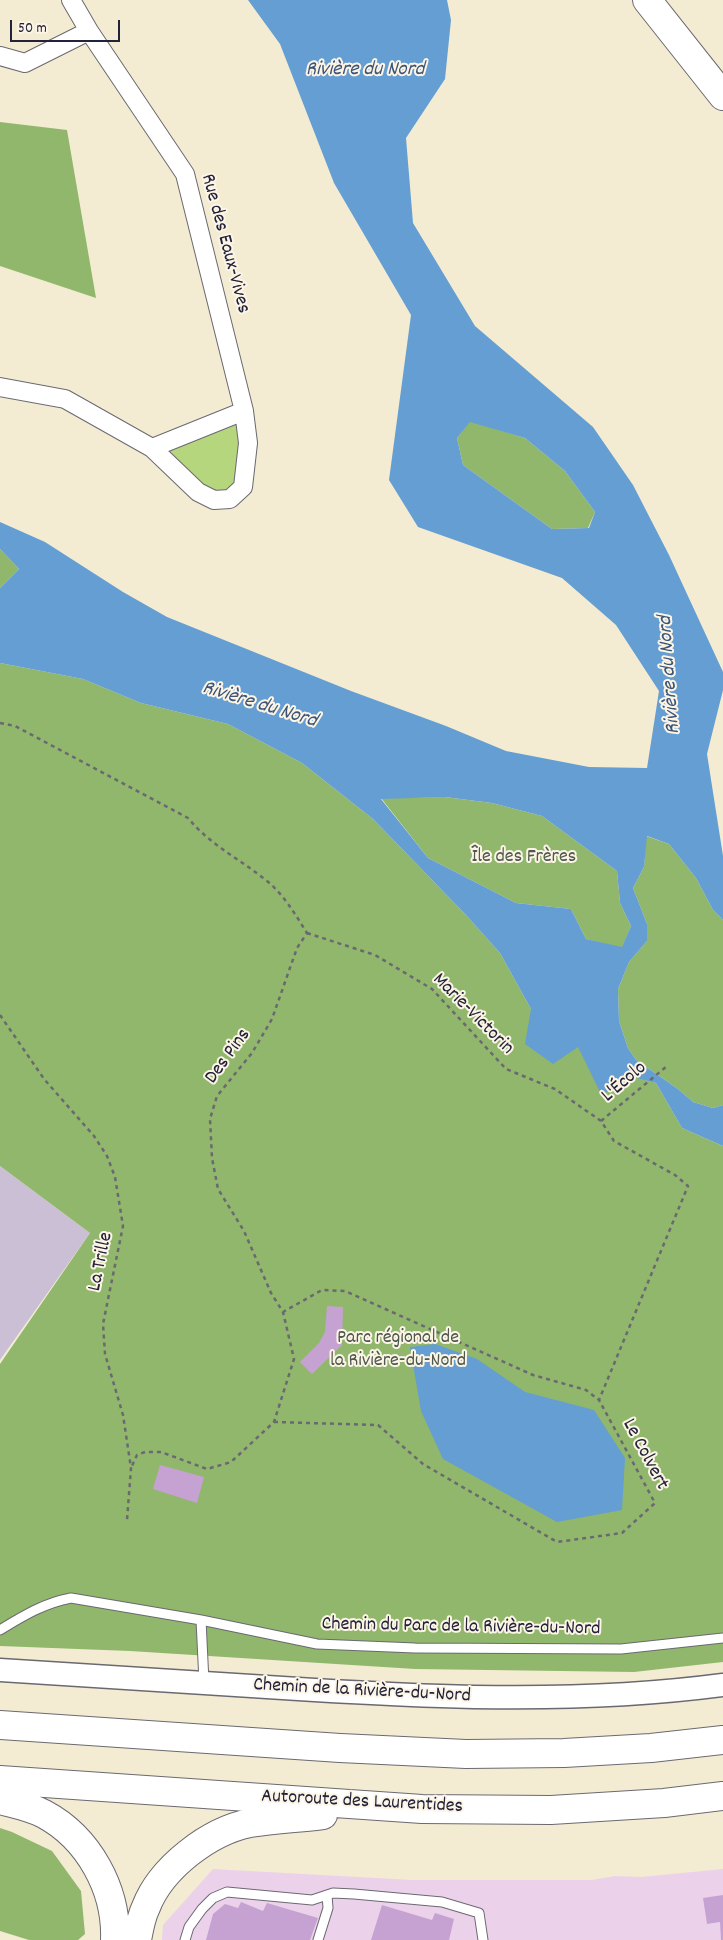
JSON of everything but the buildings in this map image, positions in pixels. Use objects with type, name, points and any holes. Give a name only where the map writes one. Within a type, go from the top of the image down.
[{"type":"highway","points":[[647,0],[723,96]]},
{"type":"highway","points":[[0,1725],[340,1748],[466,1754],[564,1753],[659,1747],[723,1740]]},
{"type":"highway","name":"Autoroute des Laurentides","points":[[0,1780],[391,1808],[551,1810],[657,1804],[723,1796]]},
{"type":"highway","points":[[0,1800],[35,1810],[45,1815],[64,1828],[81,1845],[96,1865],[107,1889],[115,1917],[115,1940]]},
{"type":"highway","points":[[137,1940],[146,1907],[165,1876],[192,1851],[212,1838],[249,1823],[391,1808]]},
{"type":"street","name":"Rue des Eaux-Vives","points":[[0,387],[65,399],[152,448],[198,492],[214,500],[230,499],[242,486],[248,443],[244,411],[185,174],[70,0]]},
{"type":"street","points":[[0,56],[25,64],[89,31]]},
{"type":"street","points":[[152,448],[244,411]]},
{"type":"street","name":"Chemin de la Rivière-du-Nord","points":[[0,1670],[395,1695],[490,1698],[612,1695],[723,1685]]},
{"type":"lane","name":"Chemin du Parc de la Rivière-du-Nord","points":[[0,1630],[35,1609],[53,1601],[71,1598],[201,1620],[317,1644],[415,1648],[621,1649],[723,1638]]},
{"type":"lane","points":[[201,1620],[204,1683]]},
{"type":"lane","points":[[185,1940],[194,1918],[202,1909],[220,1894],[237,1892],[312,1900],[333,1893],[442,1902],[479,1913],[483,1940]]},
{"type":"lane","points":[[318,1940],[328,1908],[327,1895]]},
{"type":"path","points":[[0,723],[15,726],[188,818],[201,834],[267,881],[283,897],[307,933]]},
{"type":"path","name":"Marie-Victorin","points":[[307,933],[376,955],[432,989],[506,1069],[556,1089],[602,1121],[614,1141],[675,1175],[688,1186],[599,1400]]},
{"type":"path","name":"Des Pins","points":[[131,1468],[137,1455],[144,1452],[161,1452],[207,1469],[231,1462],[274,1422],[294,1359],[283,1312],[271,1293],[244,1231],[218,1189],[212,1158],[210,1119],[217,1096],[252,1053],[272,1019],[297,948],[307,933]]},
{"type":"path","name":"La Trille","points":[[0,1015],[44,1079],[94,1136],[108,1156],[115,1177],[123,1226],[103,1324],[105,1354],[123,1415],[131,1468],[127,1520]]},
{"type":"path","name":"L'Écolo","points":[[602,1121],[667,1066]]},
{"type":"path","points":[[283,1312],[322,1290],[344,1291],[533,1375],[586,1390],[599,1400]]},
{"type":"path","name":"Le Colvert","points":[[274,1422],[378,1425],[423,1464],[557,1542],[622,1533],[656,1503],[599,1400]]},
{"type":"shaded area","points":[[0,1166],[90,1233],[0,1360]]},
{"type":"shaded area","points":[[213,1869],[412,1880],[592,1880],[615,1876],[641,1877],[723,1869],[723,1940],[162,1940],[163,1925]]},
{"type":"green space","points":[[0,122],[67,130],[96,298],[0,266]]},
{"type":"green space","points":[[244,411],[243,487],[214,500],[152,448]]},
{"type":"green space","points":[[470,421],[525,438],[565,471],[595,512],[588,528],[552,529],[463,465],[457,438]]},
{"type":"green space","points":[[0,549],[19,569],[0,588]]},
{"type":"green space","name":"Parc régional de la Rivière-du-Nord","points":[[0,663],[83,679],[141,703],[228,724],[302,763],[373,819],[465,914],[500,953],[531,1009],[578,1047],[625,1074],[656,1083],[682,1128],[723,1146],[723,1662],[634,1672],[415,1669],[130,1651],[0,1646],[0,1364],[90,1233],[0,1166]]},
{"type":"green space","name":"Île des Frères","points":[[445,797],[492,803],[542,816],[617,871],[620,903],[631,926],[622,948],[586,939],[571,909],[516,903],[428,858],[381,798]]},
{"type":"green space","points":[[646,836],[669,844],[696,878],[713,910],[723,920],[723,1105],[713,1108],[693,1102],[678,1089],[636,1060],[628,1048],[619,1021],[618,989],[629,962],[647,941],[647,924],[633,888],[644,867]]},
{"type":"green space","points":[[0,1828],[52,1851],[81,1891],[85,1934],[78,1940],[29,1940],[0,1931]]},
{"type":"water","name":"Rivière du Nord","points":[[248,0],[447,0],[451,20],[445,79],[406,138],[413,223],[475,326],[593,427],[633,485],[669,555],[723,672],[723,690],[707,754],[723,856],[723,920],[713,910],[696,878],[669,844],[647,836],[644,867],[633,888],[647,924],[647,941],[629,962],[618,989],[619,1021],[628,1048],[636,1060],[678,1089],[693,1102],[713,1108],[723,1105],[723,1146],[682,1128],[656,1083],[625,1075],[602,1096],[578,1047],[553,1064],[525,1044],[531,1009],[500,953],[373,819],[302,763],[228,724],[141,703],[83,679],[0,663],[0,588],[19,569],[0,549],[0,522],[45,542],[123,592],[167,617],[506,751],[589,767],[647,768],[659,691],[616,625],[562,578],[418,527],[389,480],[411,315],[334,183],[280,44]],"holes":[[[470,422],[525,438],[565,471],[595,512],[589,528],[552,529],[463,465],[457,438]],[[445,797],[492,803],[542,816],[617,871],[620,903],[631,926],[622,947],[586,939],[571,909],[516,903],[428,858],[381,799]]]},
{"type":"water","points":[[435,1344],[477,1359],[525,1392],[594,1410],[625,1458],[622,1510],[557,1522],[443,1459],[421,1411],[410,1347]]}]
